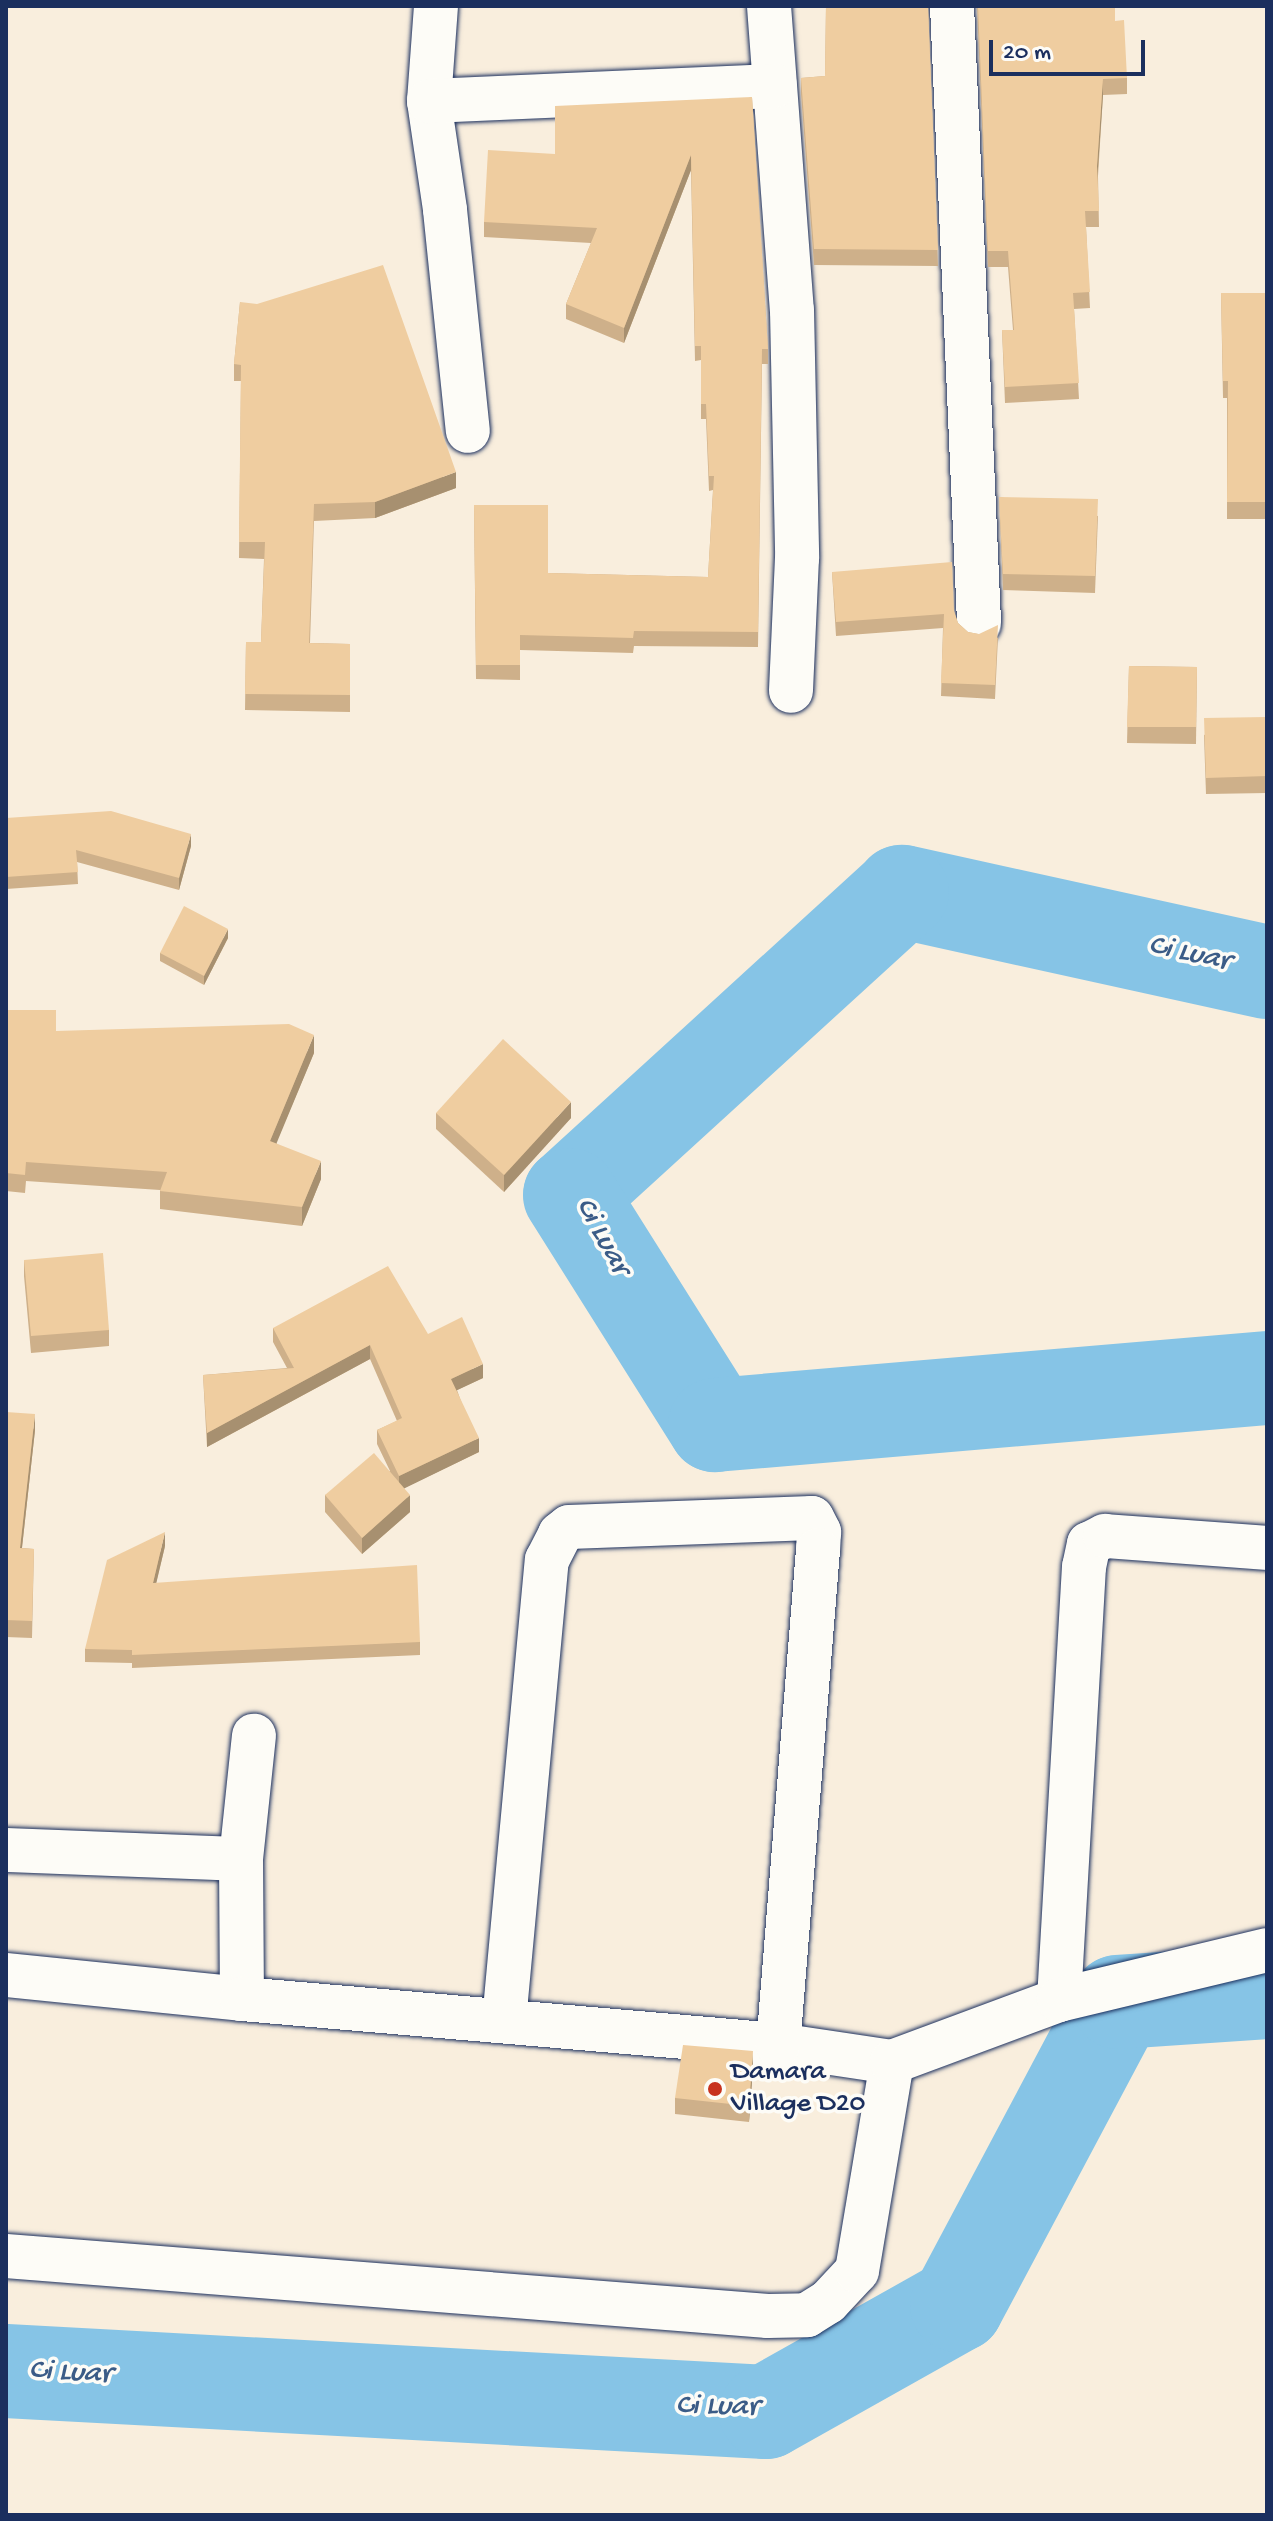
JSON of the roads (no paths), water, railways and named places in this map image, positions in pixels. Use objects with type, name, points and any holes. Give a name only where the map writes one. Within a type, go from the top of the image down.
[{"type":"street","points":[[436,6],[429,101],[445,210],[468,431]]},
{"type":"street","points":[[769,6],[792,310],[797,558],[791,691]]},
{"type":"street","points":[[952,6],[979,623]]},
{"type":"street","points":[[429,101],[775,86]]},
{"type":"street","points":[[504,2021],[547,1560],[560,1534],[569,1527],[812,1518],[819,1532],[818,1550],[778,2045]]},
{"type":"street","points":[[1059,2000],[1084,1567],[1089,1544],[1105,1536],[1267,1548]]},
{"type":"street","points":[[242,1999],[241,1859],[254,1736]]},
{"type":"street","points":[[6,1850],[241,1859]]},
{"type":"street","points":[[6,1975],[242,1999],[778,2045],[892,2062],[1059,2000],[1267,1950]]},
{"type":"street","points":[[6,2256],[768,2316],[807,2315],[828,2302],[857,2271],[892,2062]]},
{"type":"waterway","name":"Ci Luar","points":[[1267,972],[902,892],[570,1195],[715,1425],[1267,1378]]},
{"type":"waterway","name":"Ci Luar","points":[[6,2371],[766,2412],[957,2305],[1118,2002],[1267,1992]]},
{"type":"place","name":"Damara Village D20","points":[[715,2089]]}]
